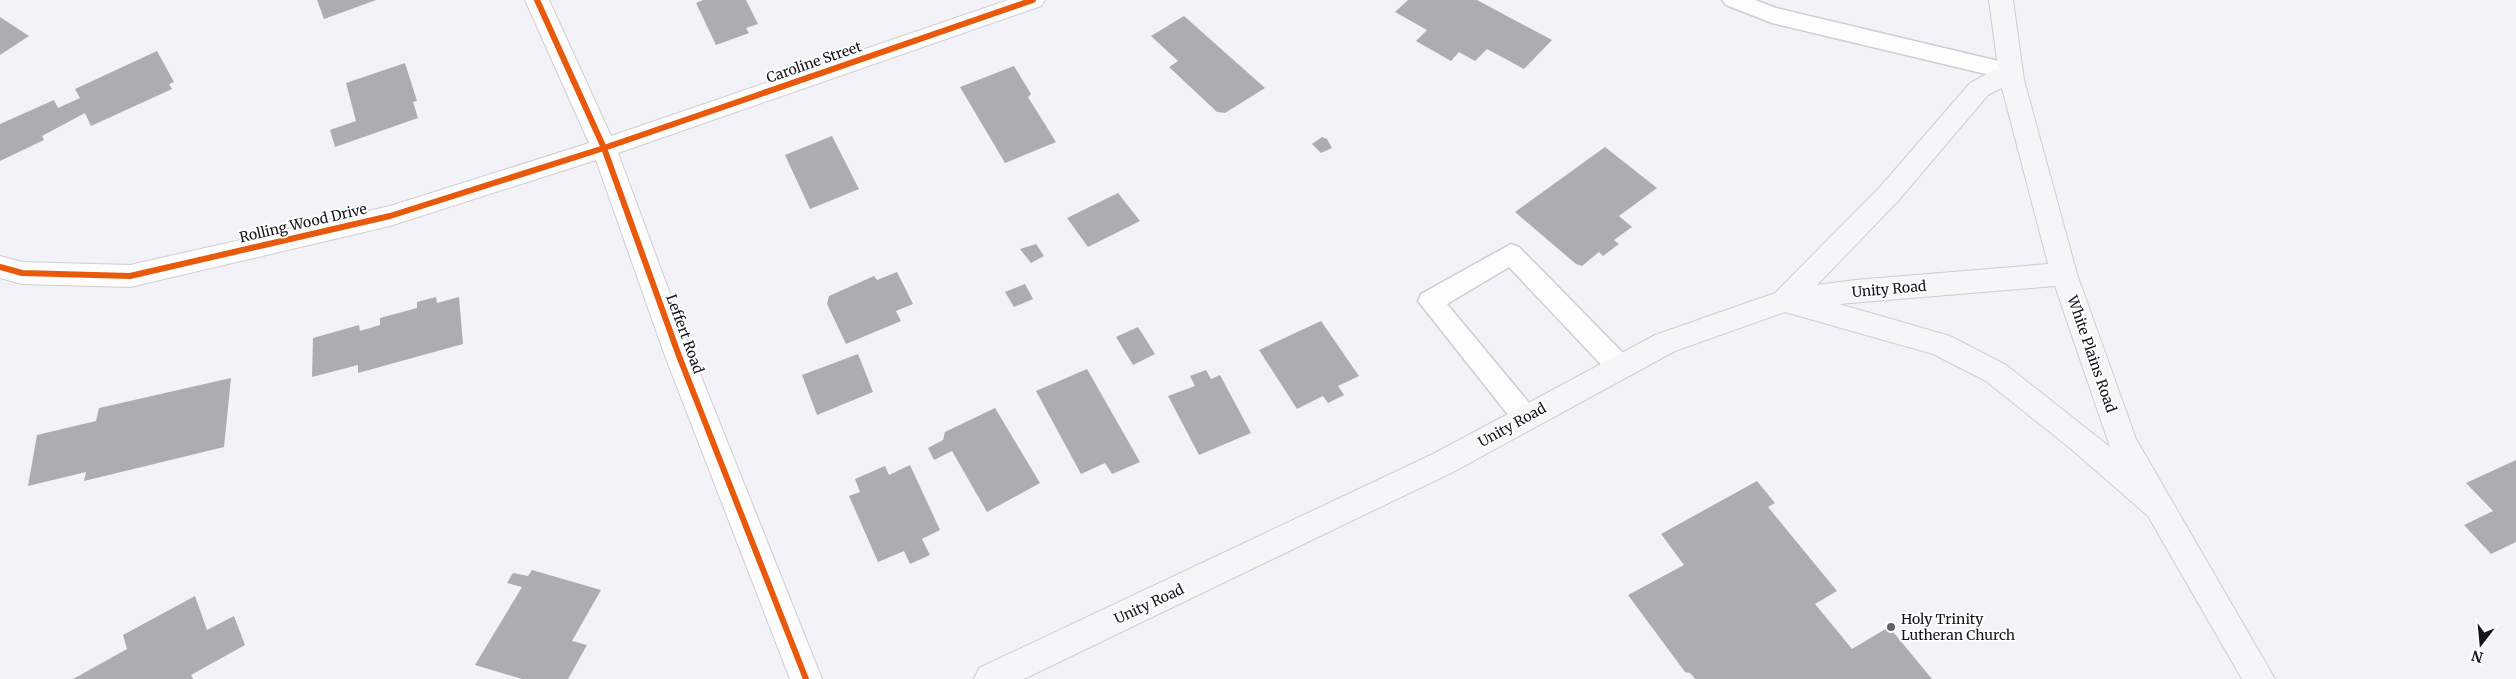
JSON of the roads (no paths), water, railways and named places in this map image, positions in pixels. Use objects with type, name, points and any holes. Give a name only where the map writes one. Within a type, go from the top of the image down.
[{"type":"main road","name":"White Plains Road","points":[[2001,0],[2011,72],[2064,274],[2123,444],[2259,679]]},
{"type":"main road","points":[[2011,72],[1979,89],[1889,194],[1785,301],[1940,344],[1996,373],[2081,440],[2160,507]]},
{"type":"main road","name":"Unity Road","points":[[990,679],[1443,464],[1619,366],[1665,343],[1785,301],[1855,291],[2064,274]]},
{"type":"street","name":"Leffert Road","points":[[537,0],[604,148],[679,356],[806,679]]},
{"type":"street","name":"Caroline Street","points":[[604,148],[1033,0]]},
{"type":"street","name":"Rolling Wood Drive","points":[[0,267],[22,273],[130,276],[390,216],[604,148]]},
{"type":"lane","points":[[1733,0],[1797,21],[2011,72]]},
{"type":"lane","points":[[1797,21],[1803,0]]},
{"type":"lane","points":[[1526,418],[1430,301],[1511,254],[1619,366]]},
{"type":"place","name":"Holy Trinity Lutheran Church","points":[[1891,627]]}]
